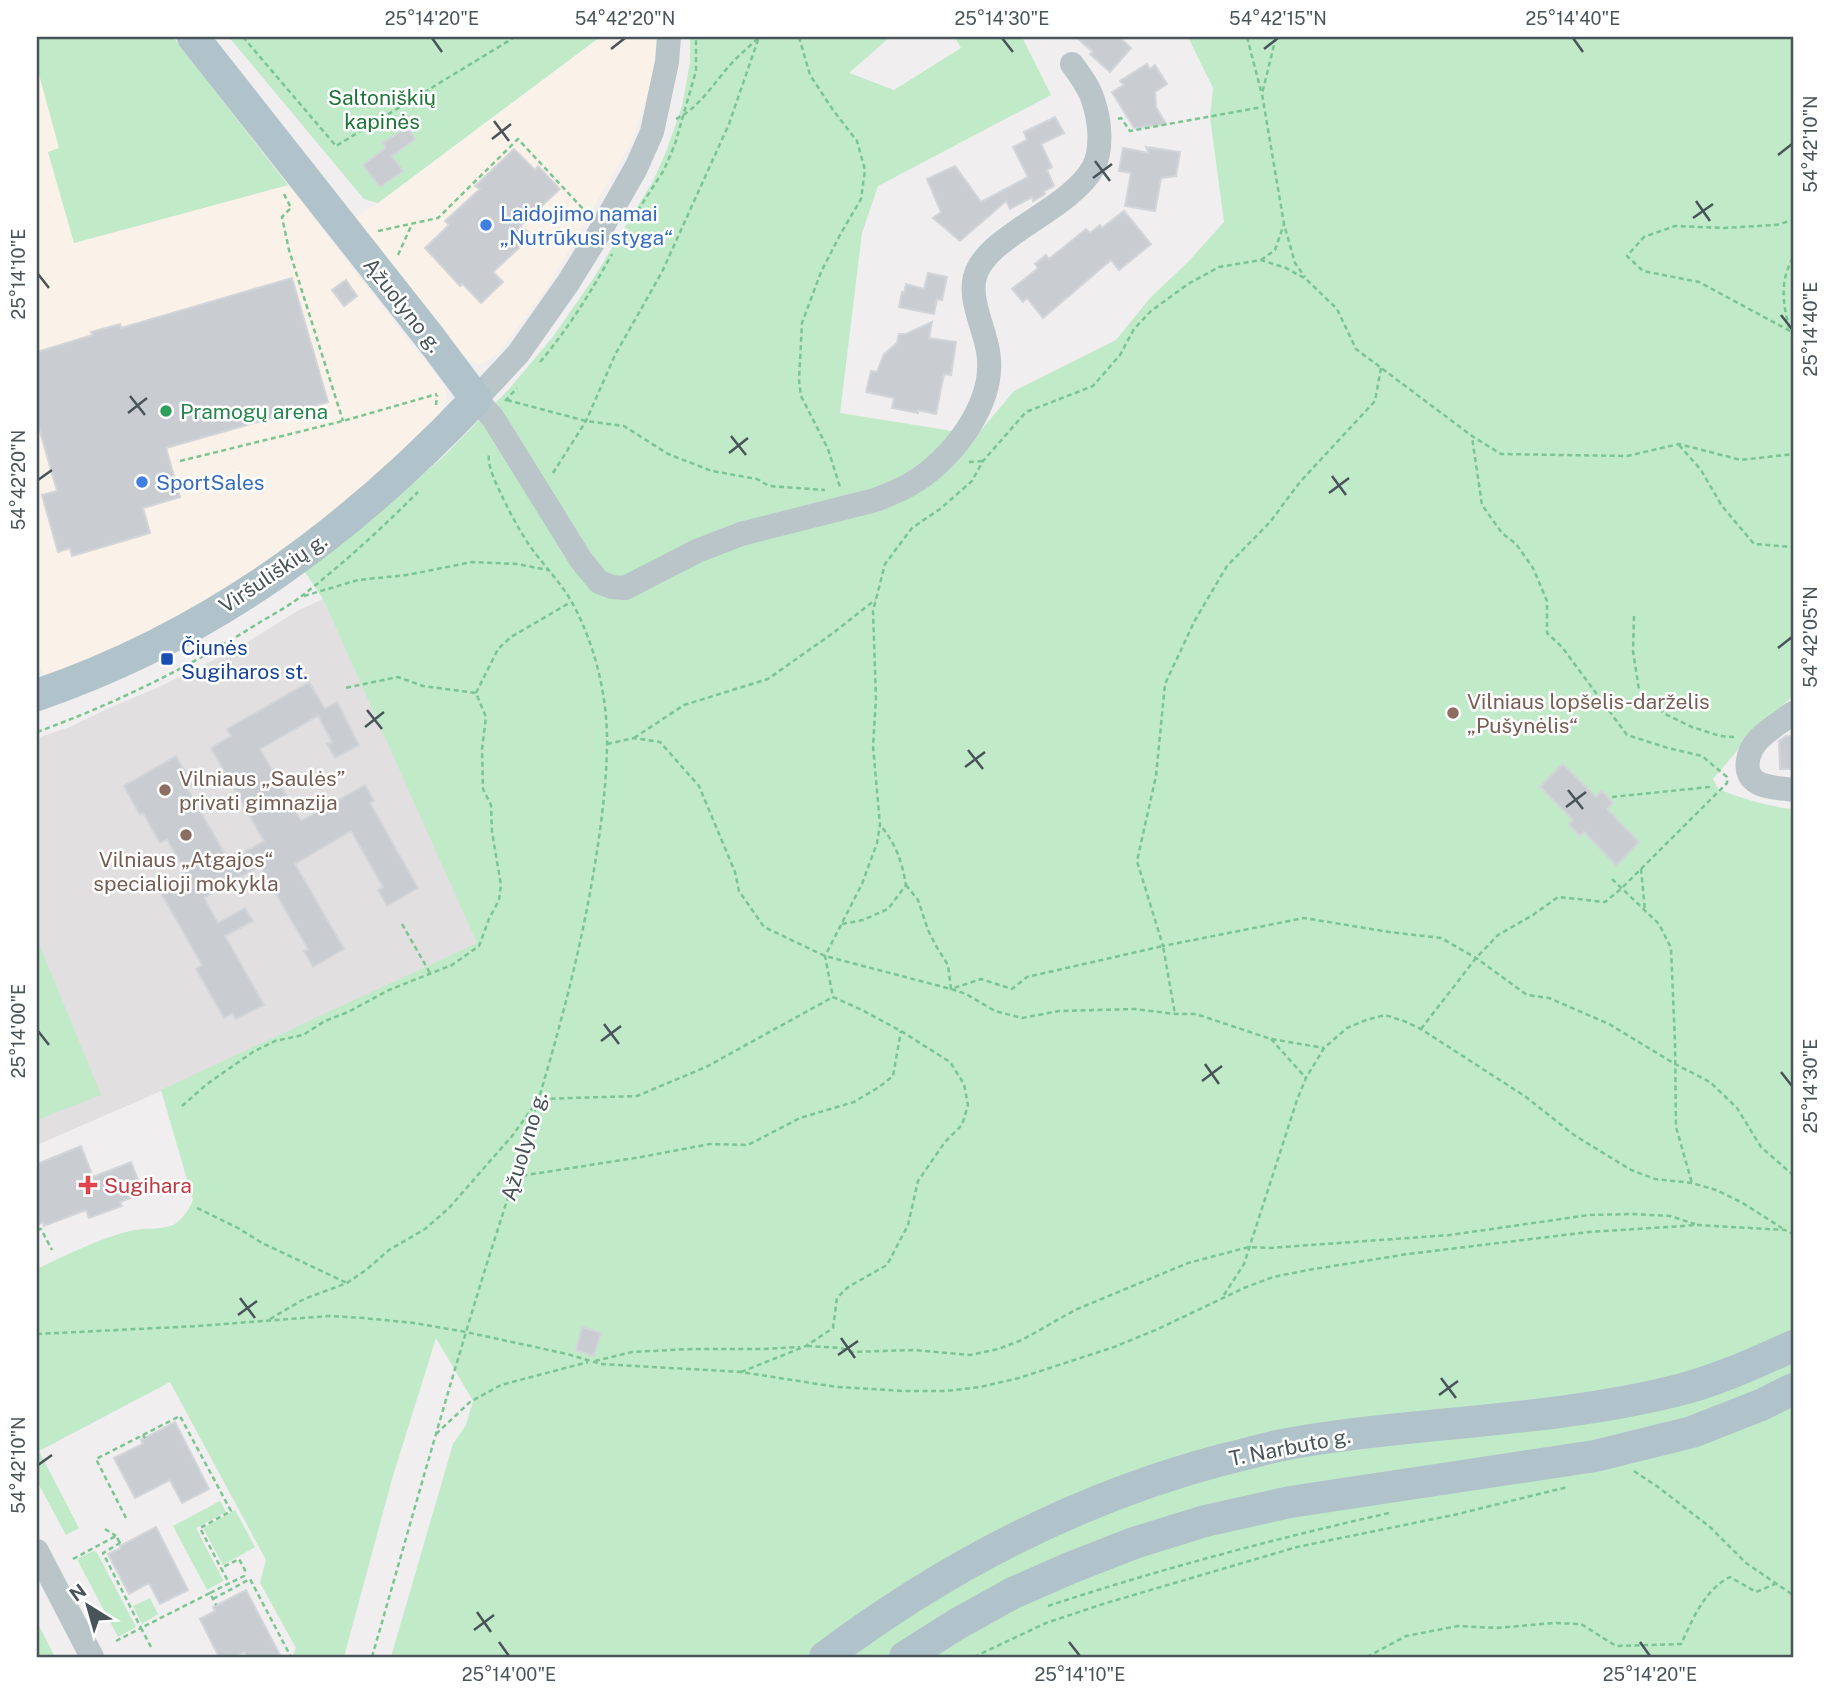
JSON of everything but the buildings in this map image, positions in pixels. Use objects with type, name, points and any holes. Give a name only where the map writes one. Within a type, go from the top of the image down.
[{"type":"main road","name":"Ąžuolyno g.","points":[[193,37],[431,339],[492,406]]},
{"type":"main road","name":"Viršuliškių g.","points":[[37,695],[116,666],[156,646],[287,567],[367,505],[436,441],[492,406]]},
{"type":"main road","name":"T. Narbuto g.","points":[[825,1657],[901,1604],[992,1549],[1125,1490],[1194,1467],[1279,1446],[1340,1436],[1601,1407],[1677,1391],[1793,1346]]},
{"type":"main road","points":[[905,1657],[1013,1593],[1121,1548],[1205,1521],[1290,1502],[1595,1457],[1692,1432],[1761,1405],[1793,1389]]},
{"type":"street","points":[[492,406],[518,354],[568,282],[636,169],[652,132],[667,62],[669,37]]},
{"type":"street","points":[[848,506],[875,500],[910,485],[935,465],[971,425],[984,396],[990,372],[973,282],[978,268],[990,253],[1069,194],[1093,167],[1098,155],[1098,124],[1093,100],[1072,64]]},
{"type":"street","name":"Ąžuolyno g.","points":[[492,406],[540,494],[581,559],[599,582],[612,587],[625,588],[697,551],[741,534],[848,506]]},
{"type":"street","points":[[1793,713],[1758,740],[1747,764],[1755,781],[1793,790]]},
{"type":"street","points":[[37,1551],[92,1657]]},
{"type":"path","points":[[243,37],[336,146],[515,37]]},
{"type":"path","points":[[684,116],[696,71],[696,37]]},
{"type":"path","points":[[652,132],[684,116],[759,37]]},
{"type":"path","points":[[540,494],[586,421],[615,355],[662,271],[729,124],[759,37]]},
{"type":"path","points":[[799,37],[810,75],[857,141],[865,170],[861,199],[821,272],[802,323],[799,380],[801,396],[828,449],[848,506]]},
{"type":"path","points":[[1247,37],[1262,94],[1284,224],[1295,264],[1306,279],[1337,309],[1356,349],[1472,436],[1501,454],[1628,456],[1679,444],[1741,460],[1793,454]]},
{"type":"path","points":[[1262,94],[1276,37]]},
{"type":"path","points":[[1098,124],[1121,118],[1130,131],[1264,106]]},
{"type":"path","points":[[375,232],[438,218],[518,139],[584,210]]},
{"type":"path","points":[[284,194],[291,208],[282,218],[289,250],[343,421]]},
{"type":"path","points":[[1792,332],[1699,282],[1643,271],[1627,256],[1644,237],[1675,226],[1724,229],[1776,225],[1793,220]]},
{"type":"path","points":[[396,258],[412,224]]},
{"type":"path","points":[[833,997],[825,956],[862,884],[877,844],[880,825],[873,746],[876,699],[873,611],[884,564],[912,528],[940,509],[972,481],[983,461],[1026,412],[1093,386],[1120,355],[1134,329],[1150,311],[1188,284],[1219,267],[1261,260],[1275,250],[1284,224]]},
{"type":"path","points":[[1792,332],[1783,303],[1787,269],[1793,258]]},
{"type":"path","points":[[1261,260],[1286,268],[1306,279]]},
{"type":"path","points":[[1175,1014],[1163,946],[1137,861],[1156,776],[1165,684],[1195,620],[1227,566],[1270,522],[1300,482],[1375,401],[1381,367]]},
{"type":"path","points":[[180,461],[437,395],[436,405]]},
{"type":"path","points":[[492,406],[624,426],[668,454],[712,471],[757,479],[769,486],[828,491],[848,506]]},
{"type":"path","name":"Ąžuolyno g.","points":[[372,1657],[466,1332],[539,1099],[578,957],[596,861],[604,789],[607,744],[596,660],[572,602],[530,546],[494,481],[488,458],[492,406]]},
{"type":"path","points":[[1421,1029],[1476,958],[1499,935],[1534,915],[1558,897],[1605,902],[1727,783],[1727,777],[1702,755],[1627,735],[1562,647],[1547,633],[1547,601],[1533,568],[1482,505],[1472,436]]},
{"type":"path","points":[[1679,444],[1701,470],[1722,506],[1754,544],[1793,547]]},
{"type":"path","points":[[301,596],[358,580],[407,575],[472,562],[517,564],[548,570]]},
{"type":"path","points":[[607,744],[634,738],[684,705],[768,679],[876,599]]},
{"type":"path","points":[[182,1106],[207,1084],[253,1052],[275,1041],[303,1035],[325,1021],[390,990],[452,965],[479,946],[499,900],[501,885],[492,832],[491,805],[483,789],[482,750],[486,717],[476,693],[498,649],[511,636],[572,602]]},
{"type":"path","points":[[1634,616],[1633,651],[1639,690],[1665,714],[1692,727],[1720,736],[1758,740]]},
{"type":"path","points":[[345,688],[398,677],[423,686],[476,693]]},
{"type":"path","points":[[634,738],[660,742],[699,786],[736,872],[739,891],[764,927],[825,956],[951,989],[966,994],[995,1011],[1022,1018],[1059,1011],[1135,1009],[1196,1014],[1271,1039],[1324,1048]]},
{"type":"path","points":[[1612,797],[1710,789]]},
{"type":"path","points":[[880,825],[892,840],[903,865],[906,885],[918,900],[936,946],[948,965],[951,989]]},
{"type":"path","points":[[1641,869],[1645,910]]},
{"type":"path","points":[[1612,879],[1659,924],[1671,948],[1676,1127],[1692,1183]]},
{"type":"path","points":[[842,924],[863,920],[888,909],[906,885]]},
{"type":"path","points":[[951,989],[981,979],[1013,989],[1027,977],[1304,918],[1441,938],[1476,958],[1527,995],[1549,998],[1609,1024],[1710,1082],[1737,1108],[1761,1147],[1793,1175]]},
{"type":"path","points":[[402,924],[430,974]]},
{"type":"path","points":[[267,1321],[304,1299],[347,1283],[389,1250],[425,1229],[449,1208],[512,1136],[539,1099],[637,1096],[706,1068],[833,997]]},
{"type":"path","points":[[741,1372],[806,1346],[833,1328],[837,1298],[842,1292],[887,1265],[908,1225],[918,1181],[945,1142],[962,1125],[968,1105],[964,1084],[950,1062],[901,1031],[833,997]]},
{"type":"path","points":[[1223,1296],[1244,1264],[1306,1078],[1324,1048],[1347,1028],[1385,1016],[1404,1020],[1421,1029],[1526,1097],[1574,1135],[1631,1170],[1655,1179],[1692,1183],[1716,1190],[1793,1234]]},
{"type":"path","points":[[514,1177],[710,1144],[748,1145],[800,1118],[854,1102],[879,1087],[893,1076],[901,1031]]},
{"type":"path","points":[[1271,1039],[1306,1078]]},
{"type":"path","points":[[197,1208],[262,1243],[347,1283]]},
{"type":"path","points":[[436,1434],[470,1402],[501,1385],[632,1352],[806,1346],[841,1348],[852,1352],[914,1350],[970,1355],[998,1349],[1022,1340],[1075,1310],[1188,1263],[1249,1247],[1269,1248],[1450,1235],[1589,1215],[1670,1216],[1698,1225]]},
{"type":"path","points":[[37,1334],[329,1317],[364,1318],[466,1332],[567,1353],[591,1362],[741,1372],[837,1387],[946,1391],[1019,1378],[1114,1347],[1158,1329],[1223,1296],[1273,1277],[1308,1270],[1408,1254],[1589,1232],[1698,1225],[1785,1230]]},
{"type":"path","points":[[37,1230],[41,1229],[52,1250]]},
{"type":"path","points":[[126,1518],[96,1460],[180,1416],[231,1511],[200,1528],[229,1583]]},
{"type":"path","points":[[1632,1470],[1710,1527],[1746,1563],[1793,1595]]},
{"type":"path","points":[[974,1657],[1046,1623],[1135,1594],[1297,1547],[1458,1514],[1564,1488],[1571,1479],[1561,1480]]},
{"type":"path","points":[[1046,1606],[1248,1547],[1400,1511]]},
{"type":"path","points":[[103,1553],[121,1544],[116,1535],[105,1529]]},
{"type":"path","points":[[73,1559],[116,1535]]},
{"type":"path","points":[[98,1545],[150,1647]]},
{"type":"path","points":[[116,1641],[244,1576],[245,1570],[239,1559],[221,1568]]},
{"type":"path","points":[[1367,1657],[1406,1636],[1458,1626],[1496,1628],[1554,1623],[1581,1624],[1616,1646],[1681,1644],[1700,1607],[1717,1584],[1730,1577],[1756,1592],[1775,1584]]},
{"type":"path","points":[[213,1599],[250,1580],[291,1657]]},
{"type":"path","points":[[209,1593],[216,1605]]},
{"type":"shaded area","points":[[600,37],[659,37],[650,86],[632,141],[545,291],[499,352],[485,363],[470,361],[464,357],[354,218],[378,203]]},
{"type":"shaded area","points":[[37,67],[59,148],[48,153],[74,243],[288,185],[438,378],[446,390],[447,400],[439,417],[330,518],[186,616],[49,679],[37,666]]},
{"type":"shaded area","points":[[323,599],[478,943],[175,1085],[37,1145],[37,738],[70,727],[157,688],[238,648],[299,610]]},
{"type":"green space","points":[[37,37],[173,37],[288,185],[74,243],[48,152],[59,148],[37,67]]},
{"type":"green space","name":"Saltoniškių kapinės","points":[[229,37],[600,37],[378,203],[364,199]]},
{"type":"green space","points":[[690,37],[890,37],[849,73],[894,90],[961,48],[955,37],[1022,37],[1051,95],[878,186],[862,233],[840,413],[977,435],[1014,391],[1116,340],[1150,298],[1188,262],[1224,222],[1210,117],[1213,88],[1188,37],[1793,37],[1793,696],[1757,727],[1713,779],[1718,789],[1728,793],[1793,809],[1793,1657],[391,1657],[453,1444],[466,1425],[473,1401],[436,1338],[392,1479],[344,1657],[292,1657],[296,1648],[260,1583],[266,1560],[170,1382],[39,1451],[79,1528],[66,1535],[37,1481],[37,1269],[109,1237],[134,1230],[169,1227],[187,1211],[193,1200],[161,1090],[477,943],[323,599],[305,572],[376,516],[445,455],[509,389],[552,338],[593,279],[652,183],[682,106],[690,63]]},
{"type":"green space","points":[[37,939],[101,1095],[37,1120]]},
{"type":"green space","points":[[220,1501],[226,1512],[196,1528],[223,1580],[207,1590],[173,1526]]},
{"type":"green space","points":[[235,1510],[255,1547],[223,1565],[203,1528]]},
{"type":"green space","points":[[96,1551],[136,1627],[118,1637],[78,1561],[79,1558]]},
{"type":"green space","points":[[150,1598],[158,1614],[142,1624],[133,1606]]},
{"type":"green space","points":[[37,1622],[55,1657],[37,1657]]},
{"type":"place","name":"Laidojimo namai „Nutrūkusi styga“","points":[[486,225]]},
{"type":"place","name":"Pramogų arena","points":[[166,411]]},
{"type":"place","name":"SportSales","points":[[142,482]]},
{"type":"place","name":"Čiunės Sugiharos st.","points":[[167,659]]},
{"type":"place","name":"Vilniaus lopšelis-darželis „Pušynėlis“","points":[[1453,713]]},
{"type":"place","name":"Vilniaus „Saulės” privati gimnazija","points":[[165,790]]},
{"type":"place","name":"Vilniaus „Atgajos“ specialioji mokykla","points":[[186,835]]},
{"type":"place","name":"Sugihara","points":[[88,1185]]}]
